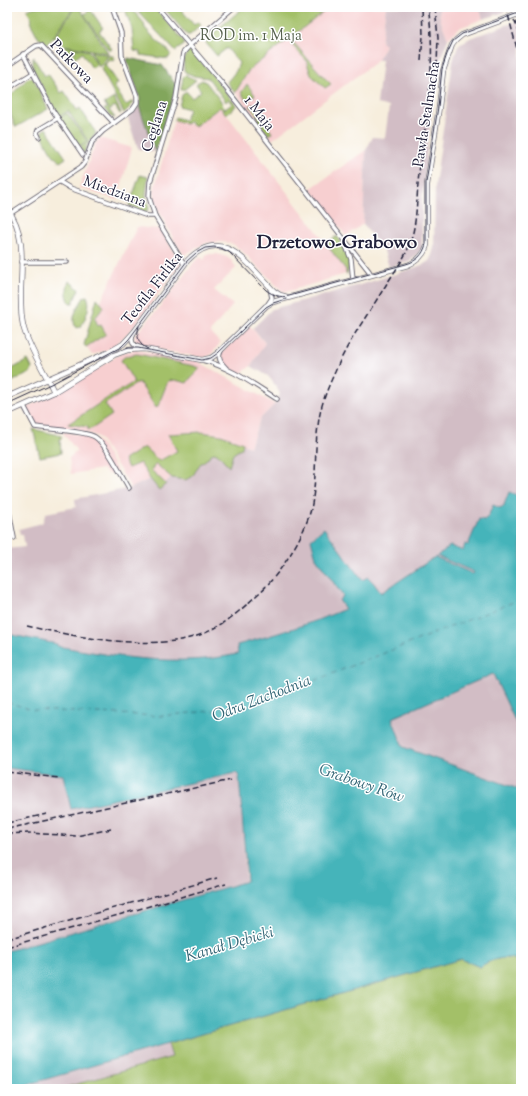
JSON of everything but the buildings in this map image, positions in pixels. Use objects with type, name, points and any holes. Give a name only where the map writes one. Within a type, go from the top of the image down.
[{"type":"street","points":[[112,7],[121,33],[122,56],[138,98],[137,103],[131,110],[114,123]]},
{"type":"street","name":"1 Maja","points":[[157,7],[221,82],[371,275]]},
{"type":"street","points":[[190,45],[234,7]]},
{"type":"street","name":"Pawła Stalmacha","points":[[371,275],[416,261],[423,254],[427,245],[427,182],[439,107],[443,70],[450,49],[462,34],[521,13]]},
{"type":"street","name":"Parkowa","points":[[7,66],[23,54],[36,46],[41,45],[114,123]]},
{"type":"street","name":"Ceglana","points":[[155,216],[149,197],[150,182],[176,98],[183,53],[190,45]]},
{"type":"street","points":[[23,54],[58,118],[83,155]]},
{"type":"street","points":[[7,91],[15,84],[33,73]]},
{"type":"street","points":[[39,137],[36,132],[38,130],[58,118]]},
{"type":"street","name":"Miedziana","points":[[11,213],[83,166],[92,142],[100,133],[114,123]]},
{"type":"street","name":"Miedziana","points":[[60,182],[70,188],[142,214],[155,216],[184,264]]},
{"type":"street","points":[[7,208],[18,226],[20,235],[21,302],[23,326],[28,340],[54,392]]},
{"type":"street","name":"1 Maja","points":[[341,236],[351,256],[353,280]]},
{"type":"street","name":"Teofila Firlika","points":[[7,397],[116,348],[126,341],[184,264],[192,255],[200,250],[212,247],[224,247],[237,253],[279,295],[288,297]]},
{"type":"street","points":[[21,262],[67,262]]},
{"type":"street","points":[[266,306],[275,301],[288,297],[371,275]]},
{"type":"street","points":[[201,360],[211,358],[222,350],[266,306],[272,298],[270,286]]},
{"type":"street","points":[[134,332],[132,343],[144,349]]},
{"type":"street","name":"Teofila Firlika","points":[[7,413],[54,392],[119,353],[129,349],[144,349],[201,360]]},
{"type":"street","points":[[222,350],[220,353],[220,359],[228,370]]},
{"type":"street","points":[[201,360],[238,375],[277,399]]},
{"type":"street","points":[[24,406],[35,427],[89,434],[98,439],[129,488]]},
{"type":"street","points":[[7,501],[14,538]]},
{"type":"shaded area","points":[[330,7],[386,7],[381,42],[385,44],[378,60],[272,140],[236,93],[249,70]]},
{"type":"shaded area","points":[[386,7],[439,7],[440,19],[448,39],[438,65],[426,157],[422,200],[422,249],[410,261],[389,267],[384,251],[363,224],[366,150],[373,137],[385,138],[389,107],[377,104],[382,60],[378,60],[385,45],[381,42]]},
{"type":"shaded area","points":[[439,7],[481,7],[480,10],[483,19],[459,28],[448,39],[440,19]]},
{"type":"shaded area","points":[[481,7],[504,7],[505,12],[483,19],[480,10]]},
{"type":"shaded area","points":[[521,20],[521,523],[473,581],[238,665],[145,667],[7,642],[7,549],[25,547],[23,535],[20,535],[19,529],[42,523],[46,513],[76,507],[75,499],[131,488],[150,479],[159,489],[216,434],[250,447],[260,419],[275,404],[280,394],[268,376],[251,366],[265,343],[253,328],[272,309],[367,283],[411,269],[429,261],[434,248],[435,185],[453,61],[458,46],[470,38]]},
{"type":"shaded area","points":[[139,106],[155,152],[139,149],[136,144],[128,118]]},
{"type":"shaded area","points":[[221,107],[347,270],[346,274],[286,292],[281,290],[241,250],[233,244],[223,242],[206,243],[184,255],[173,238],[156,205],[154,192],[155,186],[174,120],[195,126]]},
{"type":"shaded area","points":[[100,138],[132,148],[117,200],[79,188],[96,142]]},
{"type":"shaded area","points":[[366,150],[363,224],[346,236],[310,189]]},
{"type":"shaded area","points":[[137,227],[160,229],[181,263],[133,328],[112,348],[92,355],[86,347],[106,334],[99,326],[95,318],[104,307],[101,301]]},
{"type":"shaded area","points":[[217,254],[227,257],[232,261],[236,268],[214,290],[233,305],[210,332],[220,343],[211,355],[204,358],[140,346],[135,341],[135,335],[159,308],[195,261],[201,257],[204,260],[206,257],[204,256]]},
{"type":"shaded area","points":[[249,325],[265,343],[251,366],[240,374],[229,369],[221,360],[221,353]]},
{"type":"shaded area","points":[[137,350],[197,361],[275,404],[260,419],[250,447],[216,434],[166,484],[150,479],[131,488],[98,437],[91,434],[43,427],[35,424],[27,407],[54,394],[124,352]]},
{"type":"shaded area","points":[[63,432],[90,436],[98,441],[104,447],[117,471],[115,473],[108,474],[102,469],[71,474],[69,458],[77,451]]},
{"type":"shaded area","points":[[493,674],[521,732],[521,790],[403,747],[392,717]]},
{"type":"shaded area","points":[[7,768],[61,774],[64,776],[236,773],[239,776],[246,881],[7,951]]},
{"type":"shaded area","points":[[168,1044],[172,1057],[60,1089],[12,1089]]},
{"type":"green space","points":[[34,7],[74,7],[52,39],[45,46],[41,39],[39,39],[30,22],[32,20],[27,10]]},
{"type":"green space","points":[[75,7],[79,7],[108,53],[63,45],[57,41],[55,37]]},
{"type":"green space","points":[[85,7],[93,7],[90,9],[103,28],[99,31],[112,49],[109,51],[84,14],[88,12]]},
{"type":"green space","points":[[114,7],[130,7],[144,23],[145,28],[170,52],[171,54],[168,59],[140,55],[140,52],[134,51],[132,29],[125,9],[116,12]]},
{"type":"green space","points":[[134,7],[154,7],[184,41],[184,45],[175,51]]},
{"type":"green space","points":[[163,7],[179,7],[194,25],[198,22],[201,25],[190,35],[187,35]]},
{"type":"green space","name":"ROD im. 1 Maja","points":[[244,7],[330,7],[249,70],[235,93],[227,82],[236,71],[239,63],[227,48],[217,56],[206,43],[212,34]]},
{"type":"green space","points":[[293,42],[331,84],[325,88],[311,75],[306,60],[291,44]]},
{"type":"green space","points":[[64,47],[89,51],[97,65],[92,68],[82,53],[72,59],[71,56],[76,52],[75,51],[69,54]]},
{"type":"green space","points":[[191,50],[236,105],[226,114],[220,107],[195,126],[191,125],[191,122],[188,122],[187,124],[174,120],[175,117],[185,120],[189,109],[179,106],[182,95],[186,91],[192,98],[201,91],[196,84],[202,80],[206,82],[223,104],[222,105],[225,109],[232,104],[229,99],[226,102],[208,78],[194,76],[185,72],[185,58],[188,51]]},
{"type":"green space","points":[[91,51],[109,55],[99,67]]},
{"type":"green space","points":[[110,56],[113,56],[115,60],[111,60],[105,64],[118,83],[114,86],[126,105],[133,101],[134,103],[124,113],[101,69]]},
{"type":"green space","points":[[33,57],[45,76],[48,74],[61,93],[64,91],[77,110],[80,108],[96,133],[87,145],[84,154],[80,148],[88,141],[68,111],[59,117],[55,111],[33,69]]},
{"type":"green space","points":[[128,58],[162,65],[176,85],[155,152],[139,106],[140,99],[127,60]]},
{"type":"green space","points":[[185,75],[196,80],[185,89],[181,90],[183,77]]},
{"type":"green space","points":[[33,77],[48,109],[16,127],[10,111],[11,95],[28,78]]},
{"type":"green space","points":[[247,84],[255,95],[247,101],[241,93]]},
{"type":"green space","points":[[114,98],[121,113],[120,114],[115,106],[109,110],[115,118],[111,117],[104,109],[108,108],[104,104]]},
{"type":"green space","points":[[253,104],[272,133],[269,135],[256,121],[259,118],[250,106]]},
{"type":"green space","points":[[67,113],[87,141],[79,146],[60,118]]},
{"type":"green space","points":[[46,128],[66,158],[60,162],[52,153],[44,139],[42,131]]},
{"type":"green space","points":[[140,175],[148,177],[146,195],[149,208],[146,212],[129,205]]},
{"type":"green space","points":[[335,237],[338,237],[345,247],[343,249],[347,255],[349,264],[347,274],[346,270],[326,244]]},
{"type":"green space","points":[[69,281],[79,289],[73,303],[70,303],[67,295]]},
{"type":"green space","points":[[87,296],[89,304],[87,312],[81,327],[76,328],[74,324],[74,316],[84,297]]},
{"type":"green space","points":[[97,298],[104,307],[95,318],[98,326],[101,325],[106,334],[86,347],[84,345]]},
{"type":"green space","points":[[137,354],[200,368],[187,383],[175,380],[168,381],[156,408],[139,382],[105,404],[112,415],[93,428],[88,430],[88,427],[68,424],[134,382],[121,360],[126,356]]},
{"type":"green space","points":[[28,360],[32,368],[30,373],[7,384],[7,365],[10,370]]},
{"type":"green space","points":[[33,429],[62,437],[60,439],[61,453],[40,457]]},
{"type":"green space","points":[[201,432],[221,435],[243,443],[242,448],[233,454],[229,467],[221,457],[215,453],[211,454],[200,464],[192,477],[185,480],[172,478],[156,464],[151,470],[166,484],[159,490],[140,463],[128,468],[124,460],[144,447],[159,461],[177,451],[168,434]]},
{"type":"green space","points":[[502,958],[515,959],[521,962],[521,1089],[60,1089],[172,1057],[168,1044],[461,959],[480,967],[490,961]]},
{"type":"water","points":[[509,492],[521,497],[521,732],[493,674],[392,718],[403,747],[521,790],[521,962],[511,958],[500,958],[480,967],[461,959],[12,1089],[7,1089],[7,951],[247,880],[239,776],[236,773],[71,809],[63,775],[7,768],[7,634],[57,644],[57,646],[102,654],[147,659],[192,660],[238,654],[237,645],[319,620],[345,609],[339,600],[343,596],[316,558],[311,539],[324,528],[362,580],[368,577],[381,593],[435,557],[473,574],[474,572],[437,556],[450,546],[463,551],[465,544],[468,545],[479,519],[484,520],[488,517],[493,505],[500,508],[505,505]]},
{"type":"ferry route","points":[[7,702],[33,710],[161,716],[248,707],[521,599]]},
{"type":"tram line","points":[[7,404],[55,382],[121,347],[129,339],[187,261],[196,253],[205,248],[221,248],[229,252],[266,290],[274,295],[283,297],[406,264],[416,259],[421,254],[426,244],[426,183],[438,107],[442,69],[447,54],[453,41],[462,34],[521,12]]},
{"type":"tram line","points":[[119,351],[129,348],[138,348],[202,360],[211,358],[266,307],[286,299]]},
{"type":"tram line","points":[[139,326],[138,337],[140,343],[148,349]]},
{"type":"railway","points":[[421,61],[423,36],[422,7]]},
{"type":"railway","points":[[27,626],[69,635],[117,641],[164,642],[186,639],[205,633],[233,616],[266,586],[290,555],[303,532],[311,509],[314,488],[318,426],[320,412],[327,392],[340,361],[352,338],[400,264],[411,242],[416,213],[419,173],[430,90],[431,48],[428,7]]},
{"type":"railway","points":[[435,7],[438,38],[437,65]]},
{"type":"railway","points":[[506,7],[521,64]]},
{"type":"railway","points":[[514,20],[521,36]]},
{"type":"railway","points":[[517,58],[521,78]]},
{"type":"railway","points":[[7,772],[59,778]]},
{"type":"railway","points":[[7,829],[231,780]]},
{"type":"railway","points":[[7,823],[47,814]]},
{"type":"railway","points":[[7,834],[29,833],[76,836],[111,829]]},
{"type":"railway","points":[[7,939],[217,878]]},
{"type":"railway","points":[[7,947],[226,884]]},
{"type":"district","name":"Drzetowo-Grabowo","points":[[337,241]]},
{"type":"water label","name":"Odra Zachodnia","points":[[261,697]]},
{"type":"water label","name":"Grabowy Rów","points":[[362,782]]},
{"type":"water label","name":"Kanał Dębicki","points":[[229,943]]}]
